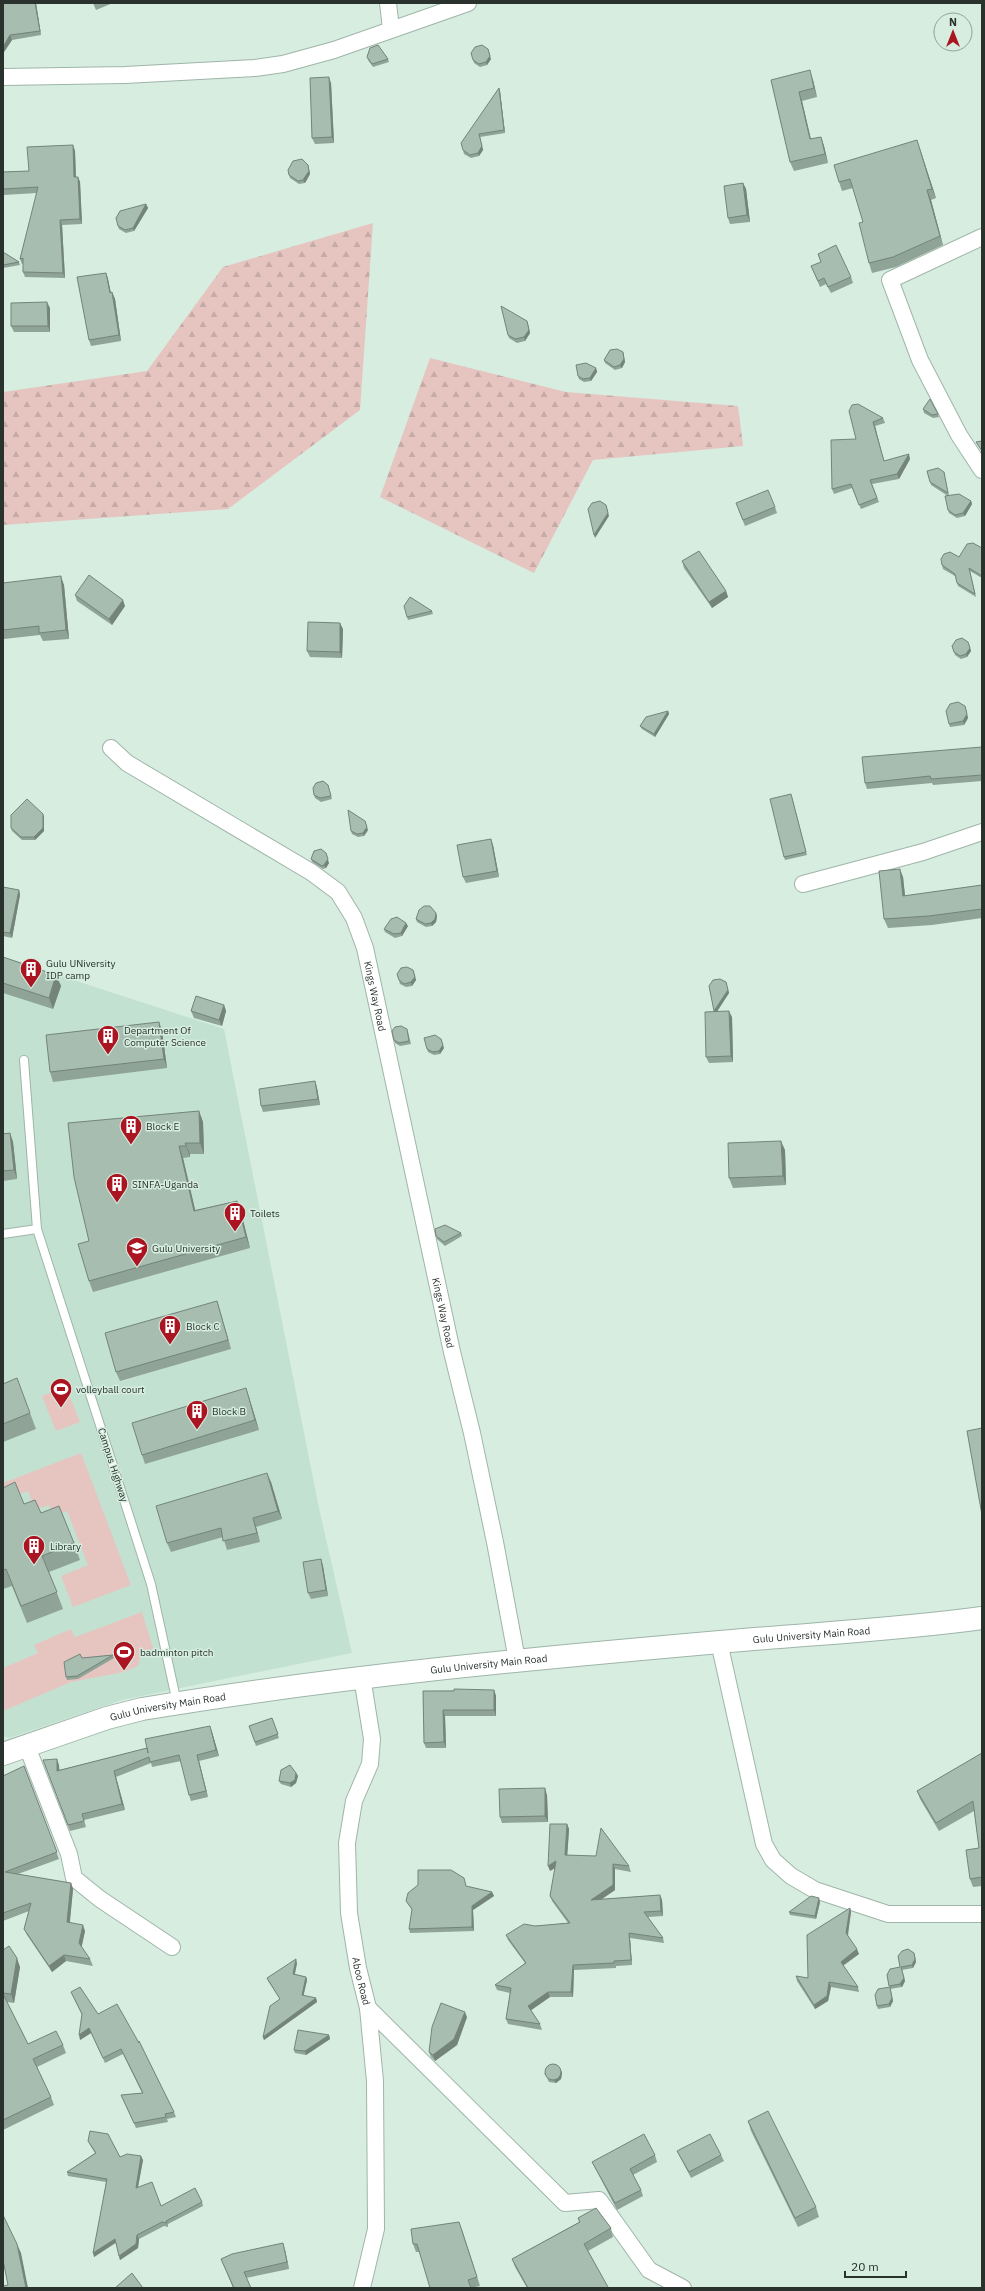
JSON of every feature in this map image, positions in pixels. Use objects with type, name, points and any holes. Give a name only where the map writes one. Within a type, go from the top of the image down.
[{"type":"street","points":[[388,3],[391,29]]},
{"type":"street","points":[[3,77],[125,75],[255,68],[283,64],[334,50],[468,3]]},
{"type":"street","points":[[980,467],[959,435],[920,360],[890,280],[982,237]]},
{"type":"street","name":"Kings Way Road","points":[[111,748],[127,763],[311,872],[338,892],[354,918],[365,948],[452,1352],[495,1542],[517,1660]]},
{"type":"street","points":[[803,884],[923,852],[982,832]]},
{"type":"street","name":"Gulu University Main Road","points":[[3,1754],[26,1744],[107,1718],[177,1703],[362,1677],[517,1660],[719,1642],[927,1626],[982,1618]]},
{"type":"street","points":[[719,1642],[764,1844],[773,1860],[791,1876],[815,1890],[888,1914],[982,1914]]},
{"type":"street","name":"Aboo Road","points":[[362,1677],[372,1739],[370,1764],[354,1801],[347,1843],[349,1913],[358,1968],[368,2008],[375,2081],[376,2229],[362,2288]]},
{"type":"street","points":[[26,1744],[69,1854],[74,1878],[100,1899],[172,1947]]},
{"type":"street","points":[[368,2008],[565,2203],[599,2200],[649,2270],[683,2288]]},
{"type":"lane","name":"Campus Highway","points":[[24,1060],[37,1229],[151,1584],[177,1703]]},
{"type":"lane","points":[[3,1234],[37,1229]]},
{"type":"shaded area","name":"Gulu University","points":[[3,957],[224,1029],[319,1508],[352,1653],[122,1700],[9,1738],[3,1736]]},
{"type":"green space","points":[[373,223],[360,410],[228,509],[3,525],[3,392],[147,371],[223,267]]},
{"type":"green space","points":[[430,358],[566,392],[738,406],[743,446],[593,460],[534,573],[380,497]]},
{"type":"green space","name":"volleyball court","points":[[66,1387],[80,1422],[56,1431],[42,1396]]},
{"type":"green space","points":[[81,1453],[131,1585],[73,1607],[61,1576],[88,1565],[67,1511],[53,1516],[49,1505],[35,1510],[28,1491],[3,1501],[3,1483]]},
{"type":"green space","points":[[142,1612],[153,1648],[140,1658],[138,1666],[124,1672],[71,1682],[3,1711],[3,1668],[38,1653],[34,1645],[71,1629],[75,1637]]},
{"type":"building","points":[[3,3],[35,3],[40,31],[10,35],[3,47]]},
{"type":"building","points":[[378,45],[388,59],[372,64],[367,57],[370,48]]},
{"type":"building","points":[[482,45],[488,49],[490,56],[486,62],[479,64],[473,60],[471,53],[475,47]]},
{"type":"building","points":[[810,70],[814,88],[799,92],[810,139],[821,137],[825,154],[790,162],[771,80]]},
{"type":"building","points":[[329,77],[332,137],[312,138],[310,78]]},
{"type":"building","points":[[499,88],[504,130],[479,134],[482,146],[478,153],[470,155],[463,150],[461,143]]},
{"type":"building","points":[[917,140],[932,189],[927,190],[940,236],[893,257],[869,263],[859,223],[863,222],[850,179],[839,182],[834,165]]},
{"type":"building","points":[[73,145],[74,177],[78,177],[80,219],[60,220],[63,273],[23,272],[23,258],[20,259],[38,187],[3,189],[3,172],[29,171],[27,147]]},
{"type":"building","points":[[302,159],[308,165],[309,171],[303,180],[298,181],[289,175],[288,170],[293,161]]},
{"type":"building","points":[[743,183],[747,215],[728,218],[724,186]]},
{"type":"building","points":[[146,204],[133,228],[125,230],[118,226],[116,218],[120,211]]},
{"type":"building","points":[[836,245],[851,277],[828,287],[824,278],[818,281],[811,266],[821,262],[818,254]]},
{"type":"building","points":[[3,252],[19,262],[3,265]]},
{"type":"building","points":[[106,273],[110,293],[112,292],[119,335],[89,340],[77,277]]},
{"type":"building","points":[[47,302],[48,326],[11,326],[11,303]]},
{"type":"building","points":[[501,306],[527,321],[529,330],[524,337],[515,339],[508,335]]},
{"type":"building","points":[[617,349],[623,352],[624,359],[620,365],[614,367],[604,360],[610,350]]},
{"type":"building","points":[[586,363],[596,368],[590,378],[583,379],[578,376],[576,365]]},
{"type":"building","points":[[930,399],[938,414],[932,415],[923,409]]},
{"type":"building","points":[[858,404],[883,418],[873,422],[884,461],[909,454],[897,474],[870,480],[877,498],[859,505],[851,484],[832,489],[831,440],[856,439],[849,411],[852,405]]},
{"type":"building","points":[[982,441],[982,451],[976,442]]},
{"type":"building","points":[[938,468],[944,472],[948,493],[930,482],[927,471]]},
{"type":"building","points":[[768,490],[775,507],[743,520],[736,503]]},
{"type":"building","points":[[959,494],[971,501],[963,513],[955,515],[948,510],[945,496]]},
{"type":"building","points":[[600,501],[606,505],[608,513],[594,535],[588,509],[592,503]]},
{"type":"building","points":[[973,543],[982,548],[982,576],[969,568],[975,594],[957,583],[955,574],[942,565],[941,559],[944,554],[950,552],[959,557],[967,544]]},
{"type":"building","points":[[699,551],[726,591],[709,602],[682,561]]},
{"type":"building","points":[[89,575],[123,600],[109,619],[75,595]]},
{"type":"building","points":[[61,576],[66,630],[39,633],[39,626],[3,630],[3,583]]},
{"type":"building","points":[[410,597],[432,611],[407,617],[404,606]]},
{"type":"building","points":[[308,622],[340,623],[340,652],[307,651]]},
{"type":"building","points":[[962,638],[968,642],[970,648],[966,654],[960,656],[954,652],[952,646],[956,640]]},
{"type":"building","points":[[958,702],[965,706],[967,714],[963,721],[949,724],[946,711],[950,704]]},
{"type":"building","points":[[668,711],[654,734],[640,726],[646,717]]},
{"type":"building","points":[[982,747],[982,775],[931,779],[930,776],[865,783],[862,757]]},
{"type":"building","points":[[323,781],[328,785],[331,796],[320,798],[314,795],[313,788],[316,783]]},
{"type":"building","points":[[791,794],[806,852],[784,857],[770,799]]},
{"type":"building","points":[[27,799],[43,814],[43,828],[34,837],[21,837],[11,828],[11,815]]},
{"type":"building","points":[[348,810],[365,821],[367,827],[363,833],[357,834],[351,831]]},
{"type":"building","points":[[491,839],[497,871],[463,877],[457,845]]},
{"type":"building","points":[[321,849],[326,853],[328,859],[322,866],[311,859],[314,851]]},
{"type":"building","points":[[900,869],[903,896],[982,885],[982,909],[929,916],[884,919],[879,871]]},
{"type":"building","points":[[3,887],[19,890],[10,933],[3,932]]},
{"type":"building","points":[[424,906],[430,906],[436,913],[435,919],[431,923],[425,924],[416,919],[419,910]]},
{"type":"building","points":[[397,917],[406,923],[401,933],[394,934],[384,929],[391,919]]},
{"type":"building","points":[[3,957],[56,975],[49,998],[3,983]]},
{"type":"building","points":[[407,967],[413,970],[415,977],[411,982],[404,984],[399,980],[397,974],[401,968]]},
{"type":"building","points":[[720,979],[726,982],[728,990],[714,1011],[709,986],[713,980]]},
{"type":"building","points":[[196,996],[224,1005],[219,1020],[191,1011]]},
{"type":"building","points":[[729,1011],[731,1056],[706,1057],[705,1012]]},
{"type":"building","name":"Department Of Computer Science","points":[[159,1022],[164,1059],[50,1072],[46,1035]]},
{"type":"building","points":[[401,1026],[407,1029],[409,1041],[399,1043],[394,1040],[392,1031],[395,1027]]},
{"type":"building","points":[[435,1035],[441,1039],[443,1045],[439,1051],[433,1052],[427,1049],[424,1038]]},
{"type":"building","points":[[315,1081],[318,1099],[261,1106],[259,1089]]},
{"type":"building","points":[[199,1111],[200,1143],[185,1143],[186,1146],[179,1146],[194,1211],[237,1201],[246,1237],[89,1281],[78,1244],[89,1241],[74,1177],[68,1123]]},
{"type":"building","points":[[10,1133],[14,1170],[3,1171],[3,1134]]},
{"type":"building","points":[[781,1141],[783,1176],[729,1178],[728,1143]]},
{"type":"building","points":[[445,1225],[461,1233],[444,1242],[436,1236],[435,1229]]},
{"type":"building","name":"Block C","points":[[217,1301],[228,1340],[116,1372],[105,1333]]},
{"type":"building","points":[[17,1378],[30,1413],[3,1424],[3,1384]]},
{"type":"building","name":"Block B","points":[[246,1388],[255,1420],[142,1455],[132,1423]]},
{"type":"building","points":[[982,1428],[982,1515],[967,1431]]},
{"type":"building","points":[[267,1473],[278,1511],[253,1518],[257,1533],[223,1541],[221,1528],[167,1543],[156,1506]]},
{"type":"building","name":"Library","points":[[15,1482],[24,1504],[35,1500],[41,1513],[59,1506],[74,1543],[42,1556],[57,1592],[21,1606],[6,1569],[3,1570],[3,1488]]},
{"type":"building","points":[[321,1559],[326,1590],[308,1593],[303,1562]]},
{"type":"building","points":[[80,1654],[82,1658],[113,1655],[77,1676],[66,1677],[64,1662]]},
{"type":"building","points":[[454,1689],[494,1690],[494,1710],[443,1710],[444,1742],[424,1743],[423,1691],[454,1691]]},
{"type":"building","points":[[272,1718],[278,1734],[255,1742],[249,1726]]},
{"type":"building","points":[[210,1726],[216,1750],[197,1755],[206,1791],[189,1795],[179,1755],[150,1762],[149,1757],[114,1771],[122,1804],[82,1814],[84,1821],[68,1825],[43,1760],[57,1759],[57,1771],[147,1748],[145,1739]]},
{"type":"building","points":[[982,1753],[982,1877],[970,1879],[966,1850],[979,1848],[973,1801],[936,1823],[917,1791]]},
{"type":"building","points":[[290,1765],[296,1773],[295,1780],[290,1783],[279,1781],[281,1770]]},
{"type":"building","points":[[24,1766],[57,1852],[5,1872],[71,1883],[67,1922],[83,1925],[79,1943],[90,1959],[64,1955],[49,1966],[24,1929],[31,1903],[3,1913],[3,1776]]},
{"type":"building","points":[[545,1788],[545,1816],[500,1817],[499,1789]]},
{"type":"building","points":[[550,1824],[567,1824],[565,1855],[596,1856],[601,1828],[629,1866],[613,1864],[613,1885],[591,1900],[660,1895],[661,1911],[644,1912],[663,1938],[629,1933],[631,1960],[614,1961],[614,1963],[573,1965],[571,1992],[548,1992],[528,2006],[540,2024],[506,2019],[511,1988],[495,1985],[526,1963],[506,1935],[524,1924],[535,1926],[570,1923],[550,1896],[556,1861],[548,1866]]},
{"type":"building","points":[[418,1870],[451,1870],[464,1878],[466,1886],[492,1892],[472,1906],[472,1927],[409,1929],[412,1909],[406,1901],[408,1893],[418,1885]]},
{"type":"building","points":[[811,1896],[819,1898],[815,1916],[789,1912]]},
{"type":"building","points":[[850,1908],[846,1933],[857,1949],[841,1962],[858,1987],[829,1982],[827,1996],[814,2005],[796,1976],[808,1978],[807,1935]]},
{"type":"building","points":[[9,1946],[17,1958],[11,1994],[3,1993],[3,1950]]},
{"type":"building","points":[[908,1949],[914,1953],[915,1959],[912,1965],[901,1967],[904,1978],[900,1984],[889,1986],[887,1975],[890,1969],[900,1967],[898,1956],[902,1951]]},
{"type":"building","points":[[296,1959],[293,1974],[306,1977],[302,1995],[316,1998],[263,2037],[270,2006],[280,1999],[267,1978]]},
{"type":"building","points":[[80,1987],[98,2014],[117,2004],[139,2043],[139,2041],[174,2112],[165,2114],[166,2117],[134,2123],[121,2095],[143,2093],[121,2049],[103,2058],[89,2028],[79,2035],[82,2014],[71,1992]]},
{"type":"building","points":[[890,1987],[892,1998],[889,2004],[877,2006],[875,1995],[878,1989]]},
{"type":"building","points":[[3,1994],[28,2044],[56,2031],[63,2045],[33,2059],[51,2097],[3,2120]]},
{"type":"building","points":[[441,2003],[465,2012],[454,2039],[433,2055],[429,2052],[432,2027]]},
{"type":"building","points":[[298,2030],[329,2035],[305,2051],[294,2050]]},
{"type":"building","points":[[553,2064],[559,2066],[561,2072],[559,2078],[553,2080],[547,2078],[545,2072],[547,2066]]},
{"type":"building","points":[[768,2111],[816,2207],[795,2218],[748,2121]]},
{"type":"building","points":[[90,2131],[108,2134],[120,2157],[127,2154],[141,2156],[136,2188],[152,2182],[161,2206],[195,2188],[202,2202],[166,2221],[167,2223],[162,2222],[137,2235],[136,2244],[119,2256],[115,2239],[93,2253],[107,2179],[67,2172],[96,2153],[88,2141]]},
{"type":"building","points":[[644,2134],[655,2155],[630,2169],[641,2190],[615,2203],[592,2162]]},
{"type":"building","points":[[710,2134],[721,2155],[689,2172],[677,2151]]},
{"type":"building","points":[[596,2208],[611,2228],[584,2244],[608,2288],[528,2288],[512,2259],[580,2222],[578,2218]]},
{"type":"building","points":[[3,2215],[17,2244],[26,2288],[3,2288],[3,2286],[8,2285],[3,2260]]},
{"type":"building","points":[[459,2222],[477,2277],[468,2280],[471,2288],[430,2288],[417,2244],[413,2244],[411,2229]]},
{"type":"building","points":[[283,2243],[287,2262],[244,2272],[251,2288],[234,2288],[221,2259],[232,2254]]},
{"type":"building","points":[[132,2273],[143,2288],[115,2288]]},
{"type":"place","name":"Gulu UNiversity IDP camp","points":[[31,988]]},
{"type":"place","name":"Department Of Computer Science","points":[[108,1056]]},
{"type":"place","name":"Block E","points":[[131,1146]]},
{"type":"place","name":"SINFA-Uganda","points":[[117,1204]]},
{"type":"place","name":"Toilets","points":[[235,1232]]},
{"type":"place","name":"Gulu University","points":[[137,1268]]},
{"type":"place","name":"Block C","points":[[170,1346]]},
{"type":"place","name":"volleyball court","points":[[61,1408]]},
{"type":"place","name":"Block B","points":[[197,1430]]},
{"type":"place","name":"Library","points":[[34,1566]]},
{"type":"place","name":"badminton pitch","points":[[124,1672]]}]
